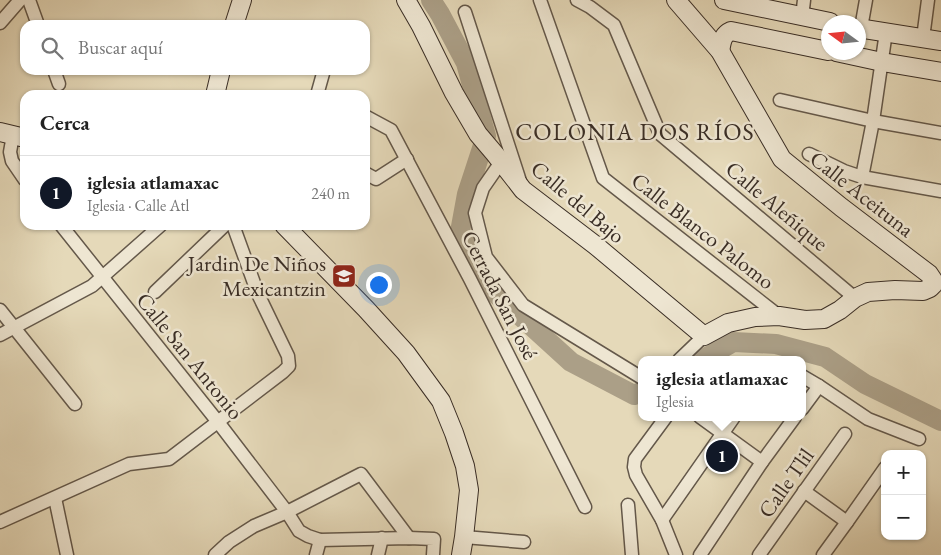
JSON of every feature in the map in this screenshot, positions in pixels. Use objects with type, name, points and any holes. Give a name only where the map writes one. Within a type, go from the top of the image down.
[{"type":"street","points":[[0,23],[20,0]]},
{"type":"street","points":[[29,0],[36,20]]},
{"type":"street","points":[[236,20],[242,0]]},
{"type":"street","name":"Calle del Bajo","points":[[406,0],[454,93],[478,134],[523,190],[595,246],[704,336]]},
{"type":"street","name":"Calle Blanco Palomo","points":[[540,0],[603,178],[779,316]]},
{"type":"street","name":"Calle Aleñique","points":[[577,0],[614,25],[660,134],[855,298]]},
{"type":"street","points":[[676,0],[720,51]]},
{"type":"street","points":[[724,0],[803,9],[821,18]]},
{"type":"street","points":[[863,15],[866,0]]},
{"type":"street","points":[[923,38],[928,0]]},
{"type":"street","points":[[465,12],[523,190]]},
{"type":"street","points":[[866,29],[941,41]]},
{"type":"street","points":[[720,51],[722,38],[731,31],[821,50]]},
{"type":"street","points":[[862,177],[873,121],[886,32]]},
{"type":"street","name":"Calle Aceituna","points":[[720,51],[782,159],[929,274],[937,289]]},
{"type":"street","points":[[866,59],[941,72]]},
{"type":"street","points":[[56,75],[59,84]]},
{"type":"street","points":[[217,90],[220,75]]},
{"type":"street","points":[[322,90],[323,75]]},
{"type":"street","points":[[780,100],[873,121],[941,133]]},
{"type":"street","name":"Cerrada San José","points":[[370,119],[391,130],[470,279],[585,507]]},
{"type":"street","points":[[13,135],[10,152],[12,161],[20,173]]},
{"type":"street","points":[[809,154],[844,172],[941,191]]},
{"type":"street","points":[[498,158],[483,188],[474,213],[486,256],[523,304],[638,376]]},
{"type":"street","points":[[370,176],[407,159]]},
{"type":"street","name":"Calle San Antonio","points":[[64,230],[218,422],[288,512],[300,531],[320,540]]},
{"type":"street","points":[[0,335],[92,286],[155,230]]},
{"type":"street","points":[[156,292],[219,230]]},
{"type":"street","points":[[0,522],[129,464],[169,459],[284,372],[289,366],[288,356],[258,294],[235,230]]},
{"type":"street","points":[[289,230],[406,352],[441,401],[465,466],[468,490],[461,555]]},
{"type":"street","points":[[683,356],[704,336],[728,324],[755,316],[779,316],[805,320],[824,319],[840,310],[855,298],[868,292],[937,289]]},
{"type":"street","points":[[0,310],[75,404]]},
{"type":"street","points":[[806,378],[868,419],[919,438]]},
{"type":"street","points":[[806,403],[819,386]]},
{"type":"street","points":[[663,421],[635,459],[634,467],[636,475],[662,520],[676,555]]},
{"type":"street","points":[[705,421],[762,462]]},
{"type":"street","points":[[662,520],[731,421]]},
{"type":"street","points":[[700,555],[762,462],[793,421]]},
{"type":"street","name":"Calle Tlil","points":[[759,555],[845,434]]},
{"type":"street","points":[[215,555],[229,542],[254,526],[288,512],[361,474],[409,538]]},
{"type":"street","points":[[823,555],[881,474]]},
{"type":"street","points":[[804,491],[847,522]]},
{"type":"street","points":[[55,498],[67,555]]},
{"type":"street","points":[[628,505],[632,555]]},
{"type":"street","points":[[464,537],[524,542]]},
{"type":"street","points":[[378,555],[382,538]]},
{"type":"street","points":[[316,555],[320,540],[409,538],[434,539],[434,555]]},
{"type":"waterway","points":[[431,0],[466,63],[486,136],[467,194],[460,232],[495,293],[571,362],[634,395],[638,393]]},
{"type":"waterway","points":[[709,356],[733,342],[776,344],[825,357],[865,384],[941,421]]},
{"type":"place","name":"Jardin De Niños Mexicantzin","points":[[344,276]]},
{"type":"place","name":"iglesia atlamaxac","points":[[722,456]]},
{"type":"district","name":"COLONIA DOS RÍOS","points":[[635,131]]}]
